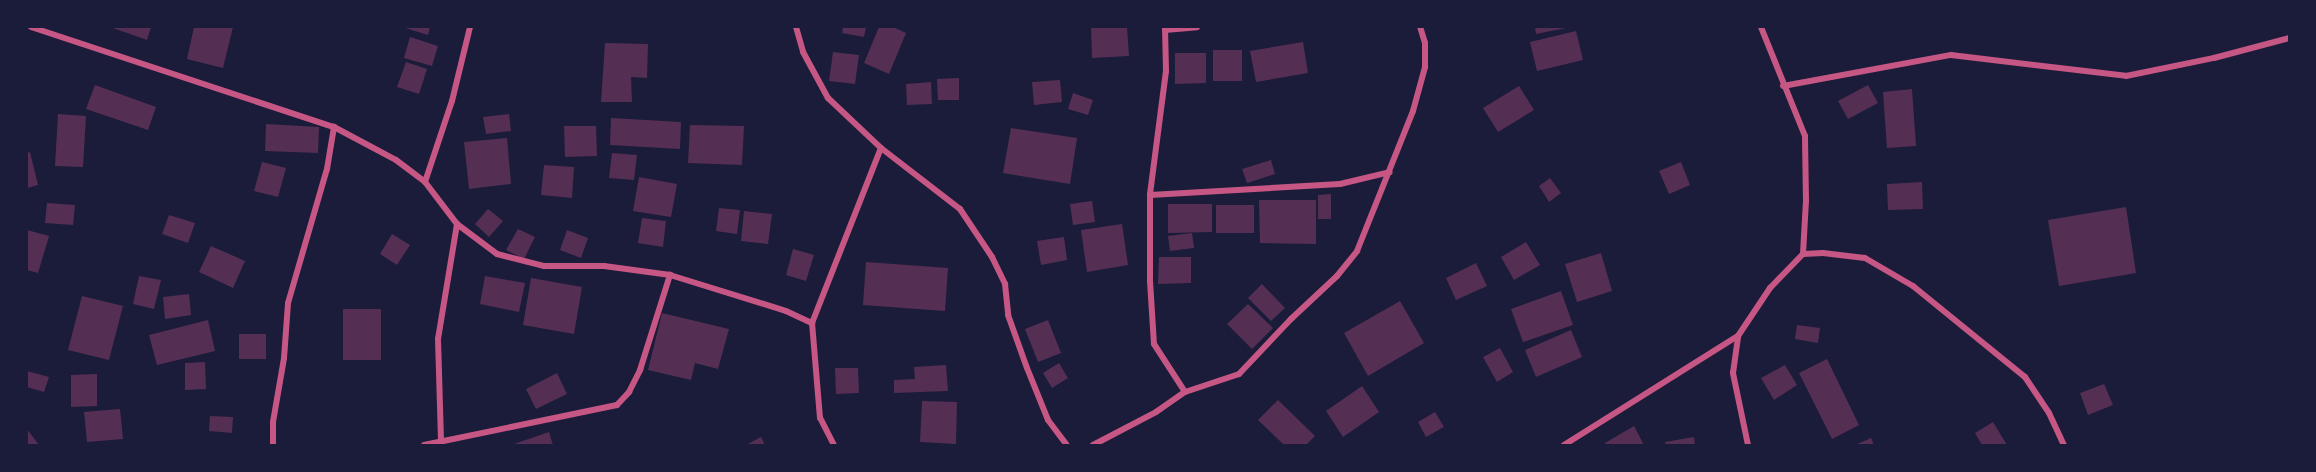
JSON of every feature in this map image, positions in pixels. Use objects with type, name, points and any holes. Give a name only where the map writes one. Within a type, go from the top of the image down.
[{"type":"street","points":[[31,27],[334,127],[396,160],[425,182],[457,224],[497,254],[544,266],[604,266],[670,275],[786,311],[812,323]]},
{"type":"street","points":[[425,182],[452,101],[470,27]]},
{"type":"street","points":[[796,27],[803,52],[828,98],[881,148],[960,209],[992,257],[1005,284],[1008,315],[1027,368],[1048,420],[1067,445]]},
{"type":"street","points":[[1185,392],[1154,344],[1150,195],[1166,71],[1165,29],[1197,27]]},
{"type":"street","points":[[1093,445],[1156,412],[1185,392],[1239,374],[1291,319],[1337,276],[1358,251],[1413,111],[1425,67],[1425,43],[1420,27]]},
{"type":"street","points":[[1761,27],[1805,136],[1803,254]]},
{"type":"street","points":[[1783,86],[1951,55],[2126,76],[2214,58],[2289,38]]},
{"type":"street","points":[[273,445],[273,422],[284,358],[288,303],[327,169],[334,127]]},
{"type":"street","points":[[834,445],[820,418],[812,323],[881,148]]},
{"type":"street","points":[[1150,195],[1340,184],[1390,172]]},
{"type":"street","points":[[441,440],[438,339],[457,224]]},
{"type":"street","points":[[1564,445],[1738,336],[1770,288],[1803,254],[1823,253],[1865,258],[1913,286],[2025,377],[2049,413],[2064,445]]},
{"type":"street","points":[[423,445],[618,405],[629,392],[640,370],[670,275]]},
{"type":"street","points":[[1738,336],[1733,373],[1748,445]]},
{"type":"building","points":[[110,27],[151,27],[147,40]]},
{"type":"building","points":[[194,27],[233,27],[223,68],[187,59]]},
{"type":"building","points":[[402,27],[430,27],[428,35]]},
{"type":"building","points":[[843,27],[866,27],[864,37],[842,33]]},
{"type":"building","points":[[879,27],[893,27],[906,33],[889,74],[864,63]]},
{"type":"building","points":[[1091,27],[1127,27],[1129,56],[1092,58]]},
{"type":"building","points":[[1535,27],[1566,27],[1566,28],[1536,34]]},
{"type":"building","points":[[1576,31],[1583,60],[1537,71],[1530,42]]},
{"type":"building","points":[[410,37],[438,46],[432,66],[404,58]]},
{"type":"building","points":[[1303,42],[1308,73],[1256,82],[1250,51]]},
{"type":"building","points":[[605,43],[648,44],[647,78],[631,77],[632,102],[601,102]]},
{"type":"building","points":[[1213,50],[1242,50],[1242,81],[1213,81]]},
{"type":"building","points":[[833,52],[859,55],[855,84],[829,81]]},
{"type":"building","points":[[1175,53],[1206,53],[1206,83],[1175,84]]},
{"type":"building","points":[[406,62],[427,69],[419,94],[397,87]]},
{"type":"building","points":[[959,78],[959,100],[938,100],[937,79]]},
{"type":"building","points":[[1060,80],[1062,102],[1034,105],[1032,82]]},
{"type":"building","points":[[931,82],[932,104],[907,105],[906,84]]},
{"type":"building","points":[[95,85],[156,107],[148,130],[86,109]]},
{"type":"building","points":[[1868,85],[1878,103],[1848,119],[1838,101]]},
{"type":"building","points":[[1519,86],[1534,110],[1498,132],[1483,108]]},
{"type":"building","points":[[1912,89],[1916,146],[1887,148],[1883,92]]},
{"type":"building","points":[[1073,93],[1093,100],[1088,115],[1068,109]]},
{"type":"building","points":[[58,114],[86,116],[83,167],[55,166]]},
{"type":"building","points":[[509,114],[511,131],[486,134],[483,117]]},
{"type":"building","points":[[611,118],[681,122],[680,149],[610,145]]},
{"type":"building","points":[[266,124],[319,127],[318,153],[265,151]]},
{"type":"building","points":[[690,125],[744,126],[742,165],[688,163]]},
{"type":"building","points":[[564,126],[596,126],[597,156],[565,157]]},
{"type":"building","points":[[1011,128],[1077,138],[1070,184],[1003,173]]},
{"type":"building","points":[[507,138],[511,184],[469,189],[464,142]]},
{"type":"building","points":[[30,152],[38,185],[27,188],[27,153]]},
{"type":"building","points":[[612,153],[637,155],[634,180],[609,178]]},
{"type":"building","points":[[1271,160],[1275,174],[1247,183],[1242,169]]},
{"type":"building","points":[[262,162],[286,168],[278,197],[254,191]]},
{"type":"building","points":[[1681,162],[1690,185],[1669,194],[1659,171]]},
{"type":"building","points":[[544,165],[574,167],[572,198],[541,195]]},
{"type":"building","points":[[639,177],[677,184],[671,217],[633,211]]},
{"type":"building","points":[[1550,178],[1561,193],[1549,202],[1539,186]]},
{"type":"building","points":[[1922,182],[1923,209],[1888,210],[1887,184]]},
{"type":"building","points":[[1331,194],[1331,219],[1318,219],[1318,195]]},
{"type":"building","points":[[1259,200],[1316,200],[1316,244],[1260,243]]},
{"type":"building","points":[[1092,201],[1095,222],[1073,225],[1070,204]]},
{"type":"building","points":[[47,203],[75,205],[73,225],[45,223]]},
{"type":"building","points":[[1168,204],[1212,204],[1212,232],[1168,233]]},
{"type":"building","points":[[1216,205],[1254,205],[1254,233],[1216,233]]},
{"type":"building","points":[[2126,207],[2136,273],[2059,286],[2048,220]]},
{"type":"building","points":[[719,208],[740,210],[737,234],[716,231]]},
{"type":"building","points":[[488,209],[503,221],[489,237],[475,224]]},
{"type":"building","points":[[744,211],[772,214],[768,244],[741,241]]},
{"type":"building","points":[[169,215],[195,223],[188,243],[162,234]]},
{"type":"building","points":[[642,218],[666,221],[663,247],[638,243]]},
{"type":"building","points":[[1122,224],[1128,265],[1087,272],[1081,230]]},
{"type":"building","points":[[518,229],[535,237],[524,259],[506,250]]},
{"type":"building","points":[[27,230],[49,236],[38,273],[27,270]]},
{"type":"building","points":[[567,230],[588,238],[581,258],[560,250]]},
{"type":"building","points":[[1192,233],[1194,248],[1170,251],[1168,236]]},
{"type":"building","points":[[392,234],[410,245],[397,265],[380,254]]},
{"type":"building","points":[[1064,237],[1067,260],[1041,265],[1037,241]]},
{"type":"building","points":[[1526,242],[1540,265],[1514,280],[1501,257]]},
{"type":"building","points":[[211,246],[245,261],[233,288],[199,272]]},
{"type":"building","points":[[793,249],[814,255],[806,281],[786,275]]},
{"type":"building","points":[[1601,253],[1612,291],[1577,302],[1565,264]]},
{"type":"building","points":[[1159,257],[1191,257],[1191,283],[1158,284]]},
{"type":"building","points":[[866,262],[948,268],[945,311],[863,305]]},
{"type":"building","points":[[1476,263],[1487,286],[1456,300],[1446,278]]},
{"type":"building","points":[[139,276],[161,280],[154,309],[133,304]]},
{"type":"building","points":[[485,276],[525,283],[519,312],[480,304]]},
{"type":"building","points":[[531,278],[582,287],[574,334],[523,325]]},
{"type":"building","points":[[1262,284],[1285,308],[1271,321],[1248,298]]},
{"type":"building","points":[[1561,291],[1573,325],[1523,342],[1511,309]]},
{"type":"building","points":[[189,294],[191,315],[165,319],[163,297]]},
{"type":"building","points":[[82,296],[123,306],[109,360],[68,350]]},
{"type":"building","points":[[1400,301],[1424,343],[1368,376],[1344,333]]},
{"type":"building","points":[[1248,304],[1273,328],[1252,349],[1227,324]]},
{"type":"building","points":[[343,309],[381,309],[381,360],[343,360]]},
{"type":"building","points":[[662,313],[729,329],[718,369],[695,363],[691,380],[648,370]]},
{"type":"building","points":[[208,320],[215,351],[157,365],[149,335]]},
{"type":"building","points":[[1048,320],[1061,353],[1038,362],[1025,329]]},
{"type":"building","points":[[1797,325],[1820,328],[1818,343],[1795,339]]},
{"type":"building","points":[[1571,330],[1582,357],[1536,377],[1525,350]]},
{"type":"building","points":[[239,334],[266,334],[266,359],[239,359]]},
{"type":"building","points":[[1500,348],[1513,372],[1497,382],[1483,357]]},
{"type":"building","points":[[1827,359],[1859,425],[1832,439],[1799,373]]},
{"type":"building","points":[[205,362],[206,389],[185,390],[185,363]]},
{"type":"building","points":[[1059,363],[1068,378],[1052,388],[1043,373]]},
{"type":"building","points":[[946,365],[948,391],[894,393],[894,380],[915,379],[914,367]]},
{"type":"building","points":[[1785,365],[1797,385],[1774,400],[1761,378]]},
{"type":"building","points":[[835,368],[858,368],[859,393],[836,394]]},
{"type":"building","points":[[27,371],[49,377],[44,392],[27,387]]},
{"type":"building","points":[[557,373],[567,394],[536,409],[526,389]]},
{"type":"building","points":[[97,374],[97,406],[71,407],[71,375]]},
{"type":"building","points":[[2104,384],[2113,405],[2088,415],[2080,393]]},
{"type":"building","points":[[1362,386],[1379,412],[1343,437],[1326,411]]},
{"type":"building","points":[[1278,400],[1315,436],[1306,445],[1284,445],[1258,420]]},
{"type":"building","points":[[922,401],[957,402],[956,444],[920,442]]},
{"type":"building","points":[[120,409],[123,439],[87,442],[84,412]]},
{"type":"building","points":[[1435,412],[1444,427],[1426,437],[1418,422]]},
{"type":"building","points":[[210,416],[233,417],[232,433],[209,431]]},
{"type":"building","points":[[1993,422],[2007,445],[1982,445],[1975,433]]},
{"type":"building","points":[[1634,426],[1644,445],[1606,445],[1605,443]]},
{"type":"building","points":[[27,429],[39,445],[27,445]]},
{"type":"building","points":[[549,432],[553,445],[511,445]]},
{"type":"building","points":[[761,437],[765,445],[746,445]]},
{"type":"building","points":[[1694,437],[1695,445],[1666,445],[1665,442]]},
{"type":"building","points":[[1871,438],[1874,445],[1855,445]]}]
